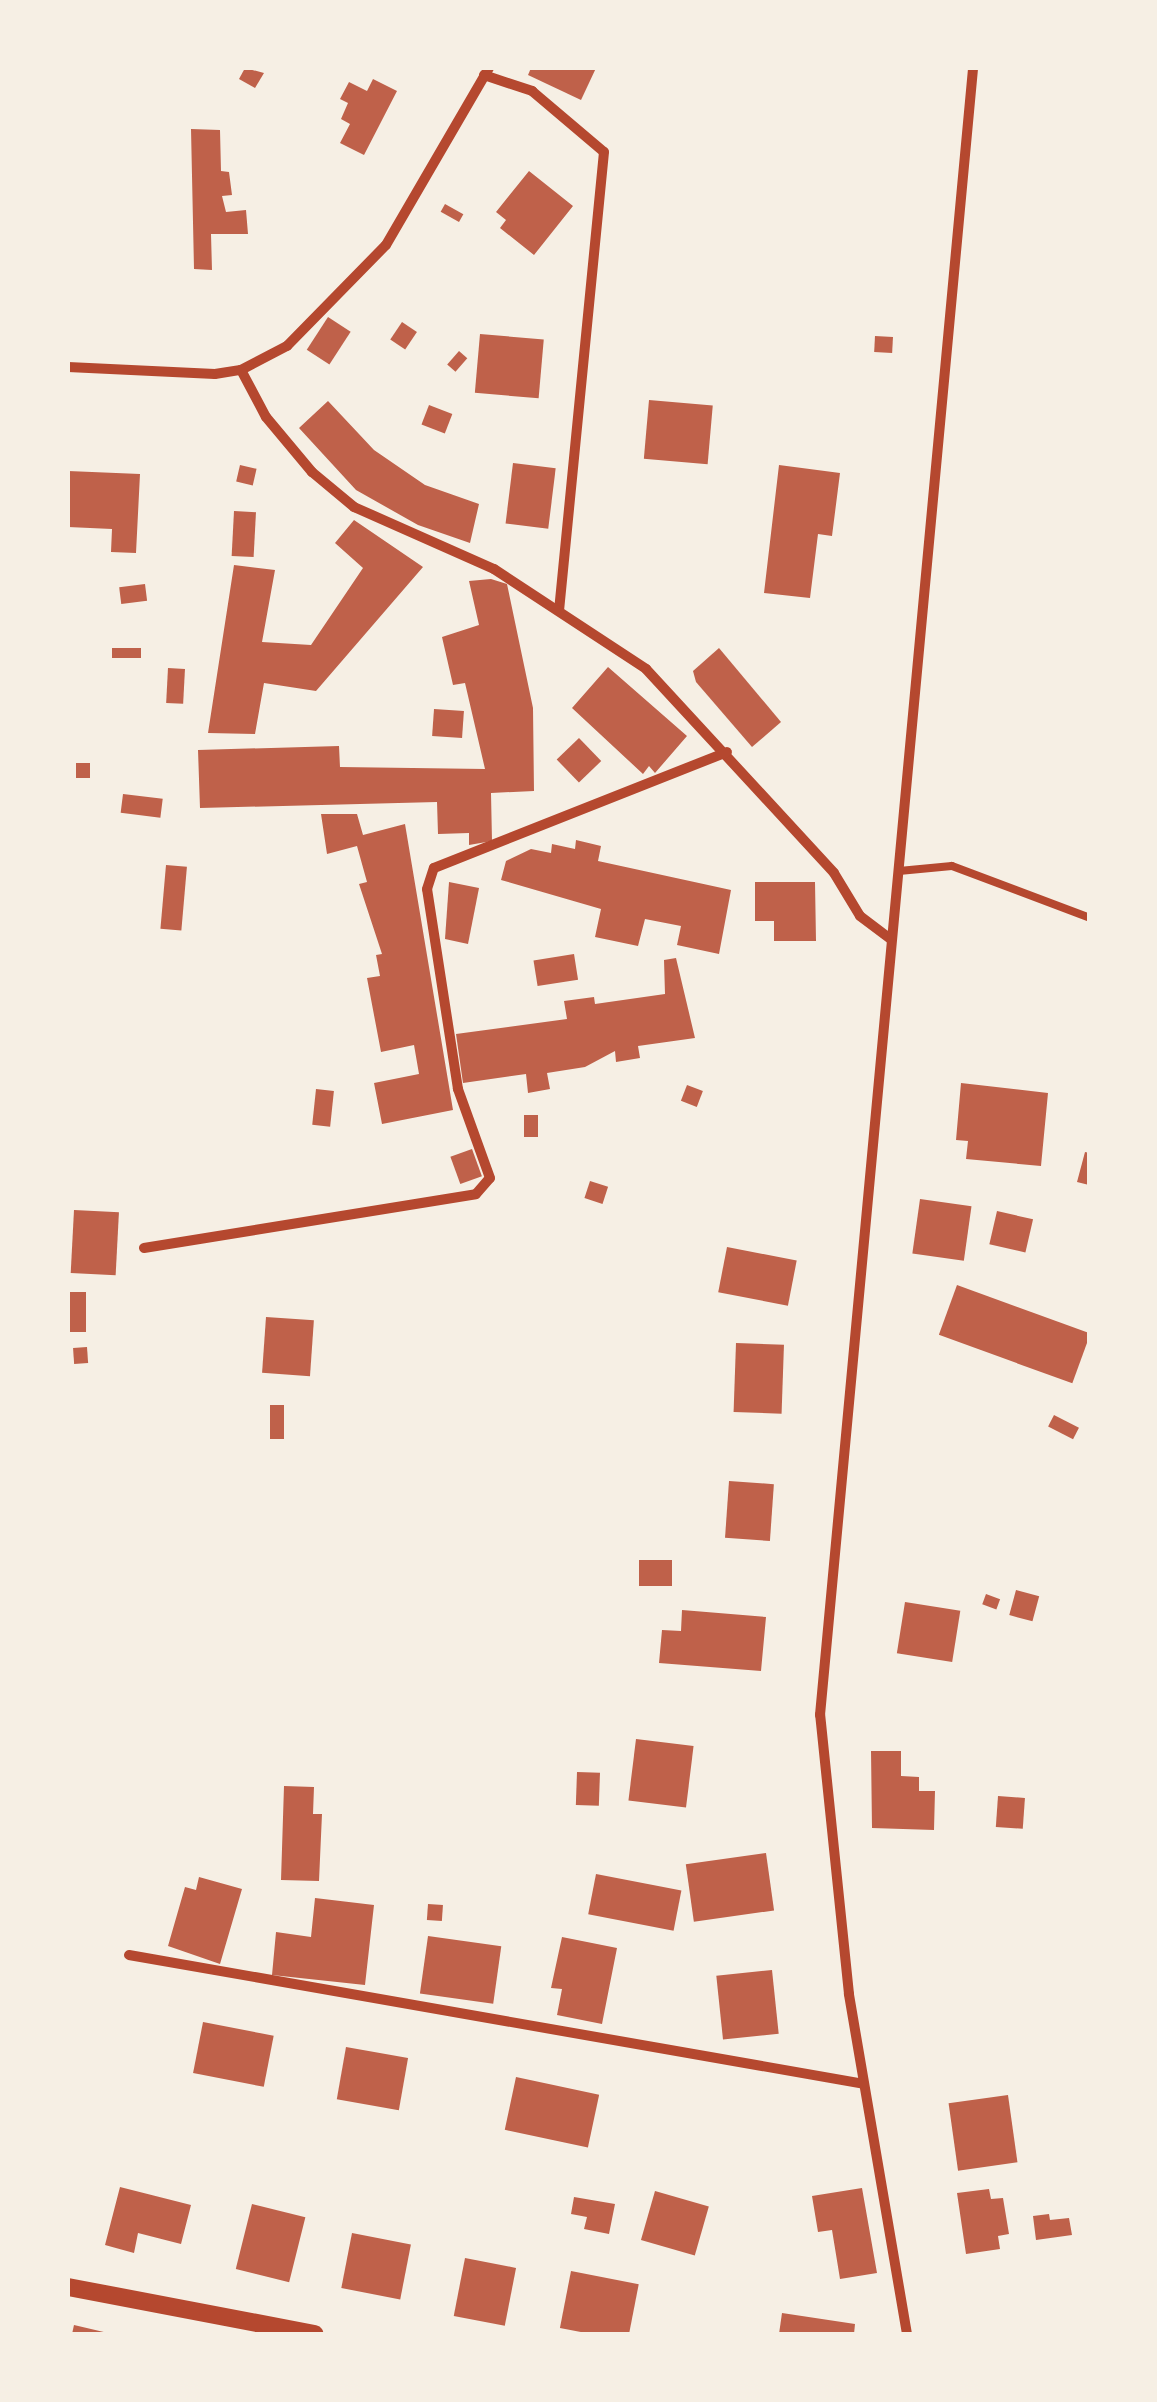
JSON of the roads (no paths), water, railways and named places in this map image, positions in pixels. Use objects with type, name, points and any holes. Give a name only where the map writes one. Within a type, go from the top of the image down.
[{"type":"street","points":[[906,2334],[864,2084],[820,1715],[973,68]]},
{"type":"street","points":[[68,367],[241,370],[287,346],[386,245],[487,71],[532,91],[604,152],[559,609]]},
{"type":"street","points":[[241,370],[300,458],[354,507],[494,568],[646,669],[727,752],[834,873],[860,916],[890,940]]},
{"type":"street","points":[[144,1248],[476,1194],[490,1178],[458,1088],[427,888],[434,868],[727,752]]},
{"type":"street","points":[[129,1955],[864,2084]]},
{"type":"street","points":[[68,2287],[315,2334]]},
{"type":"lane","points":[[900,871],[952,866],[1090,918]]}]
